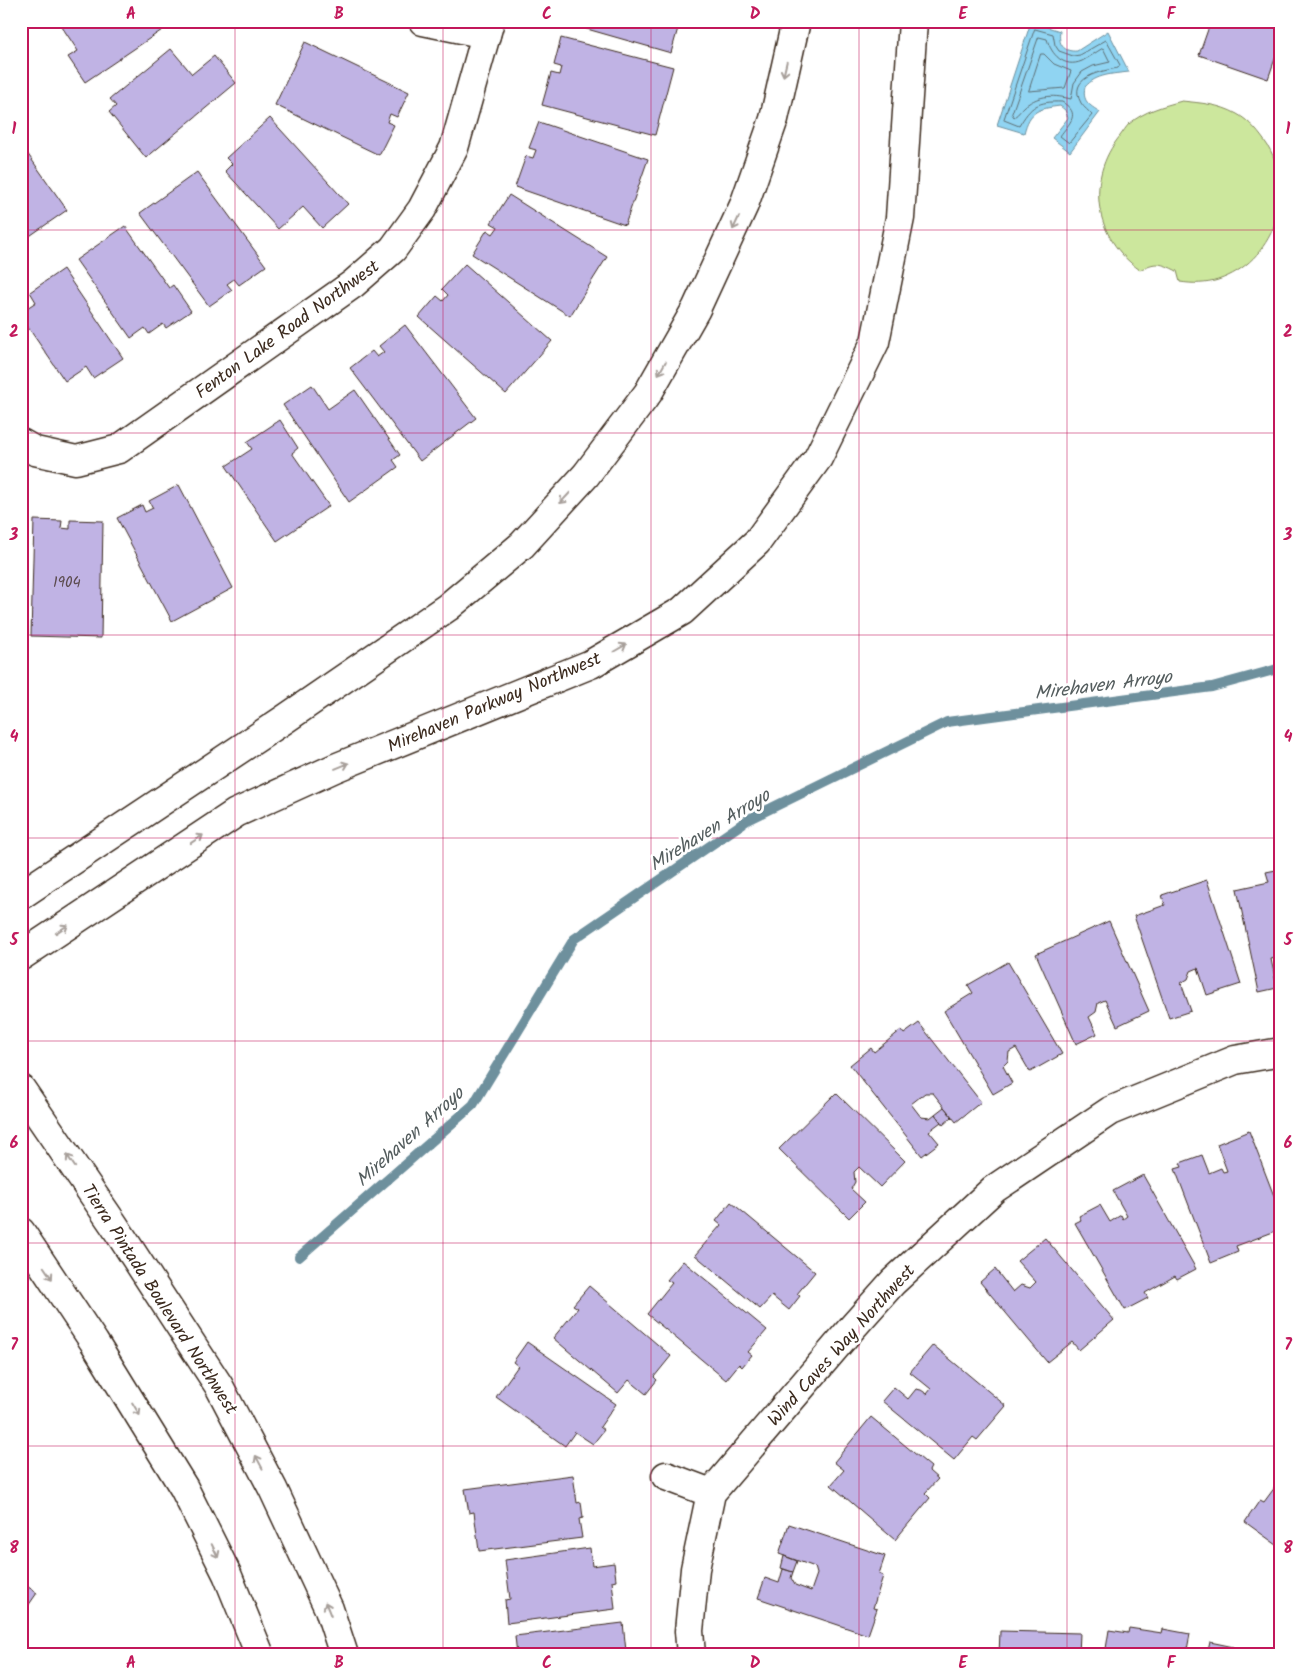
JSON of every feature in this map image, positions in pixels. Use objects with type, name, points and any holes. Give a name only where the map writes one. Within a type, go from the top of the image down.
[{"type":"street","points":[[423,21],[488,27]]},
{"type":"street","points":[[21,895],[285,719],[448,607],[522,545],[586,475],[648,393],[696,310],[744,205],[774,119],[796,21]]},
{"type":"street","name":"Mirehaven Parkway Northwest","points":[[21,956],[236,813],[335,768],[591,664],[682,611],[757,542],[818,458],[875,342],[900,218],[913,21]]},
{"type":"street","name":"Fenton Lake Road Northwest","points":[[28,447],[76,460],[119,449],[353,284],[393,249],[422,209],[454,148],[488,27]]},
{"type":"street","name":"Wind Caves Way Northwest","points":[[691,1655],[689,1631],[696,1569],[711,1493],[893,1282],[994,1189],[1110,1111],[1236,1060],[1281,1052]]},
{"type":"street","name":"Tierra Pintada Boulevard Northwest","points":[[21,1089],[114,1225],[219,1386],[277,1498],[329,1609],[344,1655]]},
{"type":"street","points":[[21,1232],[94,1342],[184,1488],[227,1574],[260,1655]]},
{"type":"street","points":[[666,1476],[711,1493]]},
{"type":"green space","points":[[1182,101],[1223,108],[1246,120],[1268,146],[1276,165],[1280,185],[1279,205],[1274,225],[1266,243],[1253,258],[1237,271],[1218,280],[1204,283],[1180,282],[1177,271],[1158,264],[1150,265],[1140,270],[1124,257],[1113,242],[1104,225],[1100,207],[1099,189],[1102,171],[1109,153],[1129,124],[1147,112]]},
{"type":"water","points":[[1031,22],[1060,31],[1062,46],[1072,51],[1077,51],[1108,31],[1129,72],[1111,74],[1094,79],[1085,87],[1084,92],[1087,102],[1100,112],[1070,152],[1052,138],[1068,118],[1065,110],[1060,106],[1046,108],[1032,115],[1024,133],[997,125]]},
{"type":"building","points":[[70,21],[174,22],[85,82],[68,57],[78,51],[62,27]]},
{"type":"building","points":[[559,21],[680,21],[671,53]]},
{"type":"building","points":[[1211,21],[1281,21],[1281,55],[1277,53],[1268,79],[1199,55]]},
{"type":"building","points":[[561,38],[673,67],[655,135],[542,105],[551,73],[559,75],[561,67],[554,65]]},
{"type":"building","points":[[305,42],[409,92],[397,117],[390,114],[387,122],[394,125],[379,155],[275,105]]},
{"type":"building","points":[[171,49],[192,74],[214,56],[236,83],[146,158],[109,112],[116,106],[110,99]]},
{"type":"building","points":[[270,118],[348,204],[322,228],[303,207],[278,229],[225,171],[232,164],[226,158]]},
{"type":"building","points":[[539,122],[648,159],[625,225],[515,187],[526,156],[533,158],[536,150],[529,148]]},
{"type":"building","points":[[27,153],[67,210],[21,242],[21,157]]},
{"type":"building","points":[[197,172],[266,266],[239,285],[234,279],[227,284],[232,290],[209,306],[140,213]]},
{"type":"building","points":[[509,195],[607,257],[570,316],[472,254],[487,230],[493,234],[498,227],[491,223]]},
{"type":"building","points":[[125,226],[169,288],[173,285],[191,311],[166,328],[163,324],[149,334],[145,328],[131,338],[76,260]]},
{"type":"building","points":[[465,264],[552,341],[506,394],[419,317],[437,296],[443,301],[448,295],[442,289]]},
{"type":"building","points":[[63,269],[123,358],[93,378],[86,367],[65,381],[21,317],[21,312],[36,302],[30,292]]},
{"type":"building","points":[[405,325],[476,418],[420,461],[350,368],[372,351],[377,357],[384,352],[379,346]]},
{"type":"building","points":[[312,385],[328,409],[355,390],[400,455],[393,460],[398,467],[349,502],[283,405]]},
{"type":"building","points":[[280,420],[298,448],[292,453],[329,506],[277,541],[226,466],[252,449],[247,442]]},
{"type":"building","points":[[179,485],[233,588],[172,621],[117,518],[142,505],[145,512],[153,508],[149,501]]},
{"type":"building","points":[[34,520],[62,521],[61,528],[70,529],[70,520],[103,521],[101,638],[31,636]]},
{"type":"building","points":[[1281,869],[1281,957],[1271,959],[1277,988],[1259,992],[1237,889],[1269,882],[1266,872]]},
{"type":"building","points":[[1207,880],[1241,984],[1207,995],[1198,968],[1191,971],[1188,979],[1181,983],[1191,1011],[1169,1018],[1134,916],[1165,905],[1162,895]]},
{"type":"building","points":[[1109,921],[1149,1011],[1117,1026],[1105,1000],[1098,1003],[1096,1012],[1089,1017],[1097,1034],[1076,1044],[1036,954]]},
{"type":"building","points":[[1008,962],[1062,1054],[1030,1072],[1016,1048],[1009,1052],[1008,1061],[1003,1066],[1012,1083],[993,1094],[944,1011],[973,993],[968,985]]},
{"type":"building","points":[[919,1023],[981,1102],[956,1122],[933,1093],[925,1093],[911,1104],[921,1117],[930,1118],[935,1114],[941,1122],[929,1131],[939,1143],[922,1156],[850,1065],[871,1048],[874,1052],[901,1030],[904,1034]]},
{"type":"building","points":[[836,1093],[905,1161],[880,1187],[859,1167],[854,1172],[855,1182],[851,1189],[865,1202],[849,1218],[779,1149]]},
{"type":"building","points":[[944,1107],[952,1117],[943,1125],[935,1114]]},
{"type":"building","points":[[1249,1131],[1281,1214],[1281,1229],[1236,1246],[1238,1252],[1211,1263],[1175,1169],[1182,1167],[1180,1163],[1202,1155],[1209,1173],[1221,1168],[1223,1172],[1227,1171],[1217,1144]]},
{"type":"building","points":[[1143,1175],[1196,1269],[1177,1279],[1175,1276],[1145,1293],[1148,1298],[1125,1310],[1075,1223],[1081,1220],[1079,1216],[1100,1205],[1110,1222],[1121,1215],[1123,1219],[1127,1216],[1113,1191]]},
{"type":"building","points":[[731,1202],[815,1272],[797,1294],[800,1296],[789,1310],[772,1296],[760,1309],[695,1255],[721,1225],[716,1221]]},
{"type":"building","points":[[1045,1238],[1114,1320],[1079,1350],[1072,1342],[1047,1362],[980,1282],[995,1269],[1013,1292],[1021,1285],[1030,1288],[1036,1282],[1017,1261]]},
{"type":"building","points":[[683,1261],[767,1330],[748,1352],[752,1355],[742,1367],[739,1364],[726,1380],[647,1314],[672,1283],[667,1280]]},
{"type":"building","points":[[589,1286],[671,1356],[654,1377],[657,1380],[646,1394],[629,1380],[618,1393],[553,1338],[578,1308],[573,1305]]},
{"type":"building","points":[[527,1342],[616,1404],[600,1427],[604,1430],[593,1444],[575,1432],[565,1446],[496,1397],[518,1366],[513,1362]]},
{"type":"building","points":[[933,1345],[1006,1406],[977,1440],[973,1437],[954,1460],[882,1401],[894,1387],[908,1399],[916,1389],[927,1394],[931,1389],[910,1372]]},
{"type":"building","points":[[871,1417],[931,1467],[929,1471],[938,1479],[925,1493],[930,1498],[895,1540],[831,1485],[844,1470],[834,1462]]},
{"type":"building","points":[[573,1475],[577,1503],[581,1502],[583,1518],[579,1519],[582,1538],[479,1551],[474,1512],[469,1513],[465,1489]]},
{"type":"building","points":[[1281,1479],[1281,1548],[1245,1522],[1260,1500],[1264,1502]]},
{"type":"building","points":[[789,1524],[885,1556],[879,1574],[883,1576],[873,1608],[877,1609],[868,1635],[758,1598],[765,1578],[779,1583],[783,1569],[793,1572],[791,1578],[795,1585],[811,1591],[817,1574],[815,1567],[779,1554]]},
{"type":"building","points":[[590,1548],[592,1566],[614,1563],[616,1580],[612,1581],[615,1609],[507,1623],[505,1600],[510,1599],[505,1560]]},
{"type":"building","points":[[784,1556],[797,1561],[793,1572],[781,1568]]},
{"type":"building","points":[[21,1582],[37,1593],[21,1616]]},
{"type":"building","points":[[623,1623],[626,1651],[631,1650],[631,1655],[517,1655],[515,1636]]},
{"type":"building","points":[[1129,1628],[1162,1633],[1163,1629],[1190,1634],[1186,1655],[1105,1655],[1109,1630],[1128,1633]]},
{"type":"building","points":[[1000,1631],[1080,1633],[1079,1655],[999,1655]]},
{"type":"building","points":[[1210,1642],[1234,1647],[1232,1655],[1207,1655]]},
{"type":"waterway","name":"Mirehaven Arroyo","points":[[299,1257],[473,1105],[574,939],[749,819],[947,722],[1212,687],[1281,668]]}]
